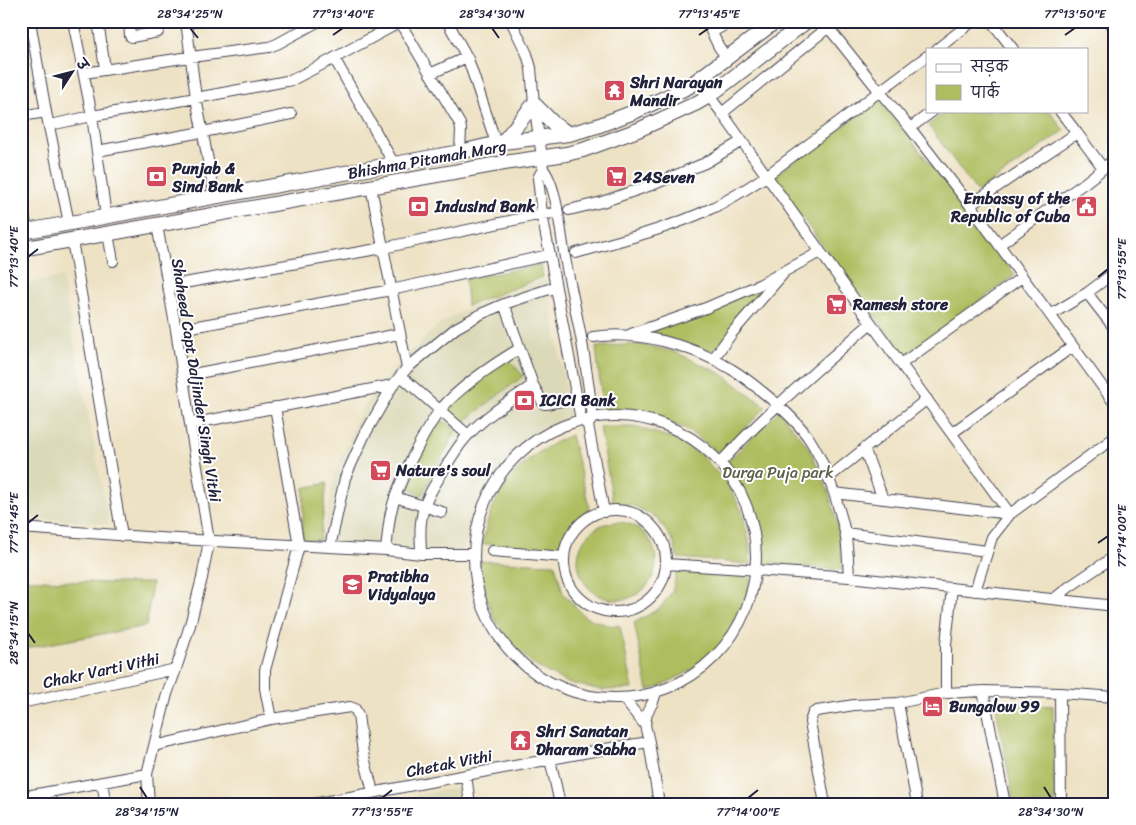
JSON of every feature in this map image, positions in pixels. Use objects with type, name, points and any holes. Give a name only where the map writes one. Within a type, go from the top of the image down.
[{"type":"main road","name":"Bhishma Pitamah Marg","points":[[24,231],[460,152],[500,143],[569,134],[634,112],[688,87],[776,21]]},
{"type":"main road","name":"Bhishma Pitamah Marg","points":[[21,249],[371,187],[543,163],[638,130],[695,104],[709,96],[807,21]]},
{"type":"main road","points":[[500,143],[534,104],[554,124],[569,134]]},
{"type":"street","points":[[30,21],[46,112],[69,223]]},
{"type":"street","points":[[73,21],[92,116],[106,216]]},
{"type":"street","points":[[98,21],[105,69]]},
{"type":"street","points":[[129,21],[130,36],[132,37],[158,32],[158,21]]},
{"type":"street","points":[[197,21],[186,22],[196,98],[215,197]]},
{"type":"street","points":[[84,73],[269,47],[319,21]]},
{"type":"street","points":[[50,125],[292,80],[399,21],[460,124],[460,152]]},
{"type":"street","points":[[447,21],[467,56],[500,143]]},
{"type":"street","points":[[511,21],[527,54],[531,68],[534,104],[543,163],[551,181],[558,212],[581,338],[587,421],[604,512]]},
{"type":"street","points":[[706,21],[718,46],[732,54]]},
{"type":"street","points":[[712,32],[732,21]]},
{"type":"street","points":[[938,48],[974,21]]},
{"type":"street","points":[[991,21],[1012,48]]},
{"type":"street","points":[[1109,21],[1115,29]]},
{"type":"street","points":[[722,113],[832,24],[880,92],[970,206],[1115,404]]},
{"type":"street","points":[[430,74],[467,56]]},
{"type":"street","points":[[576,253],[644,234],[710,209],[743,191],[766,176],[926,57]]},
{"type":"street","points":[[334,58],[394,164]]},
{"type":"street","points":[[709,96],[1010,514]]},
{"type":"street","points":[[21,116],[46,112]]},
{"type":"street","points":[[910,128],[932,112]]},
{"type":"street","points":[[1061,112],[1103,168]]},
{"type":"street","points":[[97,151],[291,114]]},
{"type":"street","points":[[970,206],[1076,133]]},
{"type":"street","points":[[569,210],[602,202],[658,183],[705,163],[742,141]]},
{"type":"street","points":[[999,245],[1115,159]]},
{"type":"street","points":[[543,163],[538,178],[542,214],[577,398],[587,421]]},
{"type":"street","points":[[371,187],[399,334],[404,372],[468,435]]},
{"type":"street","points":[[21,201],[24,231]]},
{"type":"street","points":[[167,286],[383,248],[558,212]]},
{"type":"street","name":"Shaheed Capt Daljinder Singh Vithi","points":[[156,225],[176,330],[209,541]]},
{"type":"street","points":[[108,234],[113,261]]},
{"type":"street","points":[[72,240],[122,536]]},
{"type":"street","points":[[629,335],[706,308],[761,284],[820,252]]},
{"type":"street","points":[[176,330],[390,290],[549,255]]},
{"type":"street","points":[[713,359],[732,333],[787,270]]},
{"type":"street","points":[[1050,315],[1087,293],[1115,272]]},
{"type":"street","points":[[902,364],[1022,278]]},
{"type":"street","points":[[330,547],[344,478],[364,436],[393,385],[404,372],[456,328],[504,304],[555,287]]},
{"type":"street","points":[[1087,293],[1115,329]]},
{"type":"street","points":[[504,304],[533,386],[544,404],[577,398]]},
{"type":"street","points":[[720,463],[778,404],[871,323]]},
{"type":"street","points":[[182,376],[399,334]]},
{"type":"street","points":[[593,337],[607,334],[629,335],[670,343],[713,359],[744,378],[778,404],[809,439],[828,478],[845,533],[849,577]]},
{"type":"street","points":[[952,433],[1072,347]]},
{"type":"street","points":[[386,550],[391,510],[398,486],[421,440],[441,410],[467,385],[486,370],[519,349]]},
{"type":"street","points":[[190,424],[393,385]]},
{"type":"street","points":[[421,554],[421,526],[424,506],[441,475],[468,435],[498,409],[533,386]]},
{"type":"street","points":[[828,478],[927,400]]},
{"type":"street","points":[[271,719],[265,688],[265,670],[299,546],[275,408]]},
{"type":"street","points":[[613,416],[633,417],[671,428],[694,441],[720,463],[734,481],[745,502],[752,524],[756,547],[756,570],[751,594],[743,616],[732,637],[716,656],[678,684],[639,696],[623,698],[597,697],[572,691],[548,681],[521,661],[509,649],[494,628],[483,604],[476,580],[474,554],[477,528],[485,502],[497,479],[514,459],[533,442],[556,428],[587,421],[613,416]]},
{"type":"street","points":[[974,591],[992,537],[1010,514],[1115,436]]},
{"type":"street","points":[[864,448],[883,499]]},
{"type":"street","points":[[834,493],[1010,514]]},
{"type":"street","points":[[395,497],[442,512]]},
{"type":"street","points":[[615,510],[635,514],[652,526],[664,549],[666,564],[658,590],[645,603],[629,610],[612,612],[594,608],[580,598],[569,583],[564,566],[564,557],[570,536],[577,528],[589,518],[615,510]]},
{"type":"street","points":[[21,528],[122,536],[386,550],[421,554],[474,554]]},
{"type":"street","points":[[845,533],[987,551]]},
{"type":"street","name":"Chakr Varti Vithi","points":[[21,703],[176,669],[200,587],[209,541]]},
{"type":"street","points":[[492,551],[564,557]]},
{"type":"street","points":[[1054,600],[1069,587],[1115,556]]},
{"type":"street","points":[[666,564],[849,577],[1115,606]]},
{"type":"street","points":[[946,693],[946,644],[952,588]]},
{"type":"street","points":[[149,804],[147,774],[167,694],[176,669]]},
{"type":"street","points":[[656,692],[653,702],[646,713],[646,725],[659,804]]},
{"type":"street","points":[[983,692],[1005,804]]},
{"type":"street","points":[[825,804],[810,722],[817,710],[898,703],[946,693],[1060,693],[1115,697]]},
{"type":"street","points":[[1060,693],[1061,804]]},
{"type":"street","points":[[623,698],[646,725]]},
{"type":"street","points":[[898,703],[917,804]]},
{"type":"street","points":[[154,746],[271,719],[350,707],[354,709],[358,716],[363,753],[373,792]]},
{"type":"street","name":"Chetak Vithi","points":[[313,804],[649,742]]},
{"type":"street","points":[[550,759],[560,804]]},
{"type":"street","points":[[21,797],[147,774]]},
{"type":"street","points":[[466,775],[470,804]]},
{"type":"street","points":[[102,782],[106,804]]},
{"type":"street","points":[[49,792],[51,804]]},
{"type":"shaded area","points":[[62,277],[109,524],[21,517],[21,284]]},
{"type":"shaded area","points":[[546,279],[572,425],[535,442],[499,476],[459,555],[322,547],[335,471],[361,411],[396,366],[437,326],[464,310]]},
{"type":"shaded area","points":[[456,788],[459,804],[370,804]]},
{"type":"green space","points":[[880,100],[1015,275],[905,357],[772,177]]},
{"type":"green space","points":[[946,112],[1051,112],[1064,131],[977,192],[928,125]]},
{"type":"green space","points":[[541,265],[543,277],[467,306],[465,279]]},
{"type":"green space","points":[[768,285],[712,354],[649,332]]},
{"type":"green space","points":[[639,344],[675,352],[722,374],[766,407],[720,454],[685,428],[645,416],[603,412],[596,347]]},
{"type":"green space","points":[[509,359],[523,376],[461,424],[447,407]]},
{"type":"green space","name":"Durga Puja park","points":[[779,411],[809,448],[828,490],[838,526],[843,570],[764,563],[762,526],[748,496],[726,463]]},
{"type":"green space","points":[[439,419],[457,429],[422,495],[404,485]]},
{"type":"green space","points":[[600,427],[636,427],[672,438],[702,456],[727,484],[742,511],[749,540],[751,564],[678,558],[673,541],[657,518],[634,506],[613,503]]},
{"type":"green space","points":[[571,435],[590,509],[578,517],[570,526],[557,549],[482,544],[487,521],[496,500],[512,476],[532,457]]},
{"type":"green space","points":[[327,483],[320,540],[302,540],[304,488]]},
{"type":"green space","points":[[609,522],[625,522],[639,528],[650,539],[656,553],[656,569],[650,583],[639,594],[625,600],[609,600],[595,594],[584,583],[578,569],[578,553],[584,539],[595,528]]},
{"type":"green space","points":[[479,561],[555,564],[563,593],[585,617],[607,625],[620,626],[633,689],[602,690],[568,683],[535,666],[509,641],[493,616],[481,579]]},
{"type":"green space","points":[[677,571],[751,578],[741,612],[724,642],[700,666],[659,687],[648,690],[634,623],[660,608],[672,592]]},
{"type":"green space","points":[[21,579],[152,583],[146,626],[21,649]]},
{"type":"green space","points":[[995,702],[1053,706],[1055,804],[1014,804]]},
{"type":"place","name":"Shri Narayan Mandir","points":[[614,91]]},
{"type":"place","name":"Punjab & Sind Bank","points":[[156,177]]},
{"type":"place","name":"24Seven","points":[[617,177]]},
{"type":"place","name":"IndusInd Bank","points":[[419,206]]},
{"type":"place","name":"Embassy of the Republic of Cuba","points":[[1086,207]]},
{"type":"place","name":"Ramesh store","points":[[837,304]]},
{"type":"place","name":"ICICI Bank","points":[[524,400]]},
{"type":"place","name":"Nature's soul","points":[[380,470]]},
{"type":"place","name":"Pratibha Vidyalaya","points":[[352,585]]},
{"type":"place","name":"Bungalow 99","points":[[933,706]]},
{"type":"place","name":"Shri Sanatan Dharam Sabha","points":[[520,740]]}]
